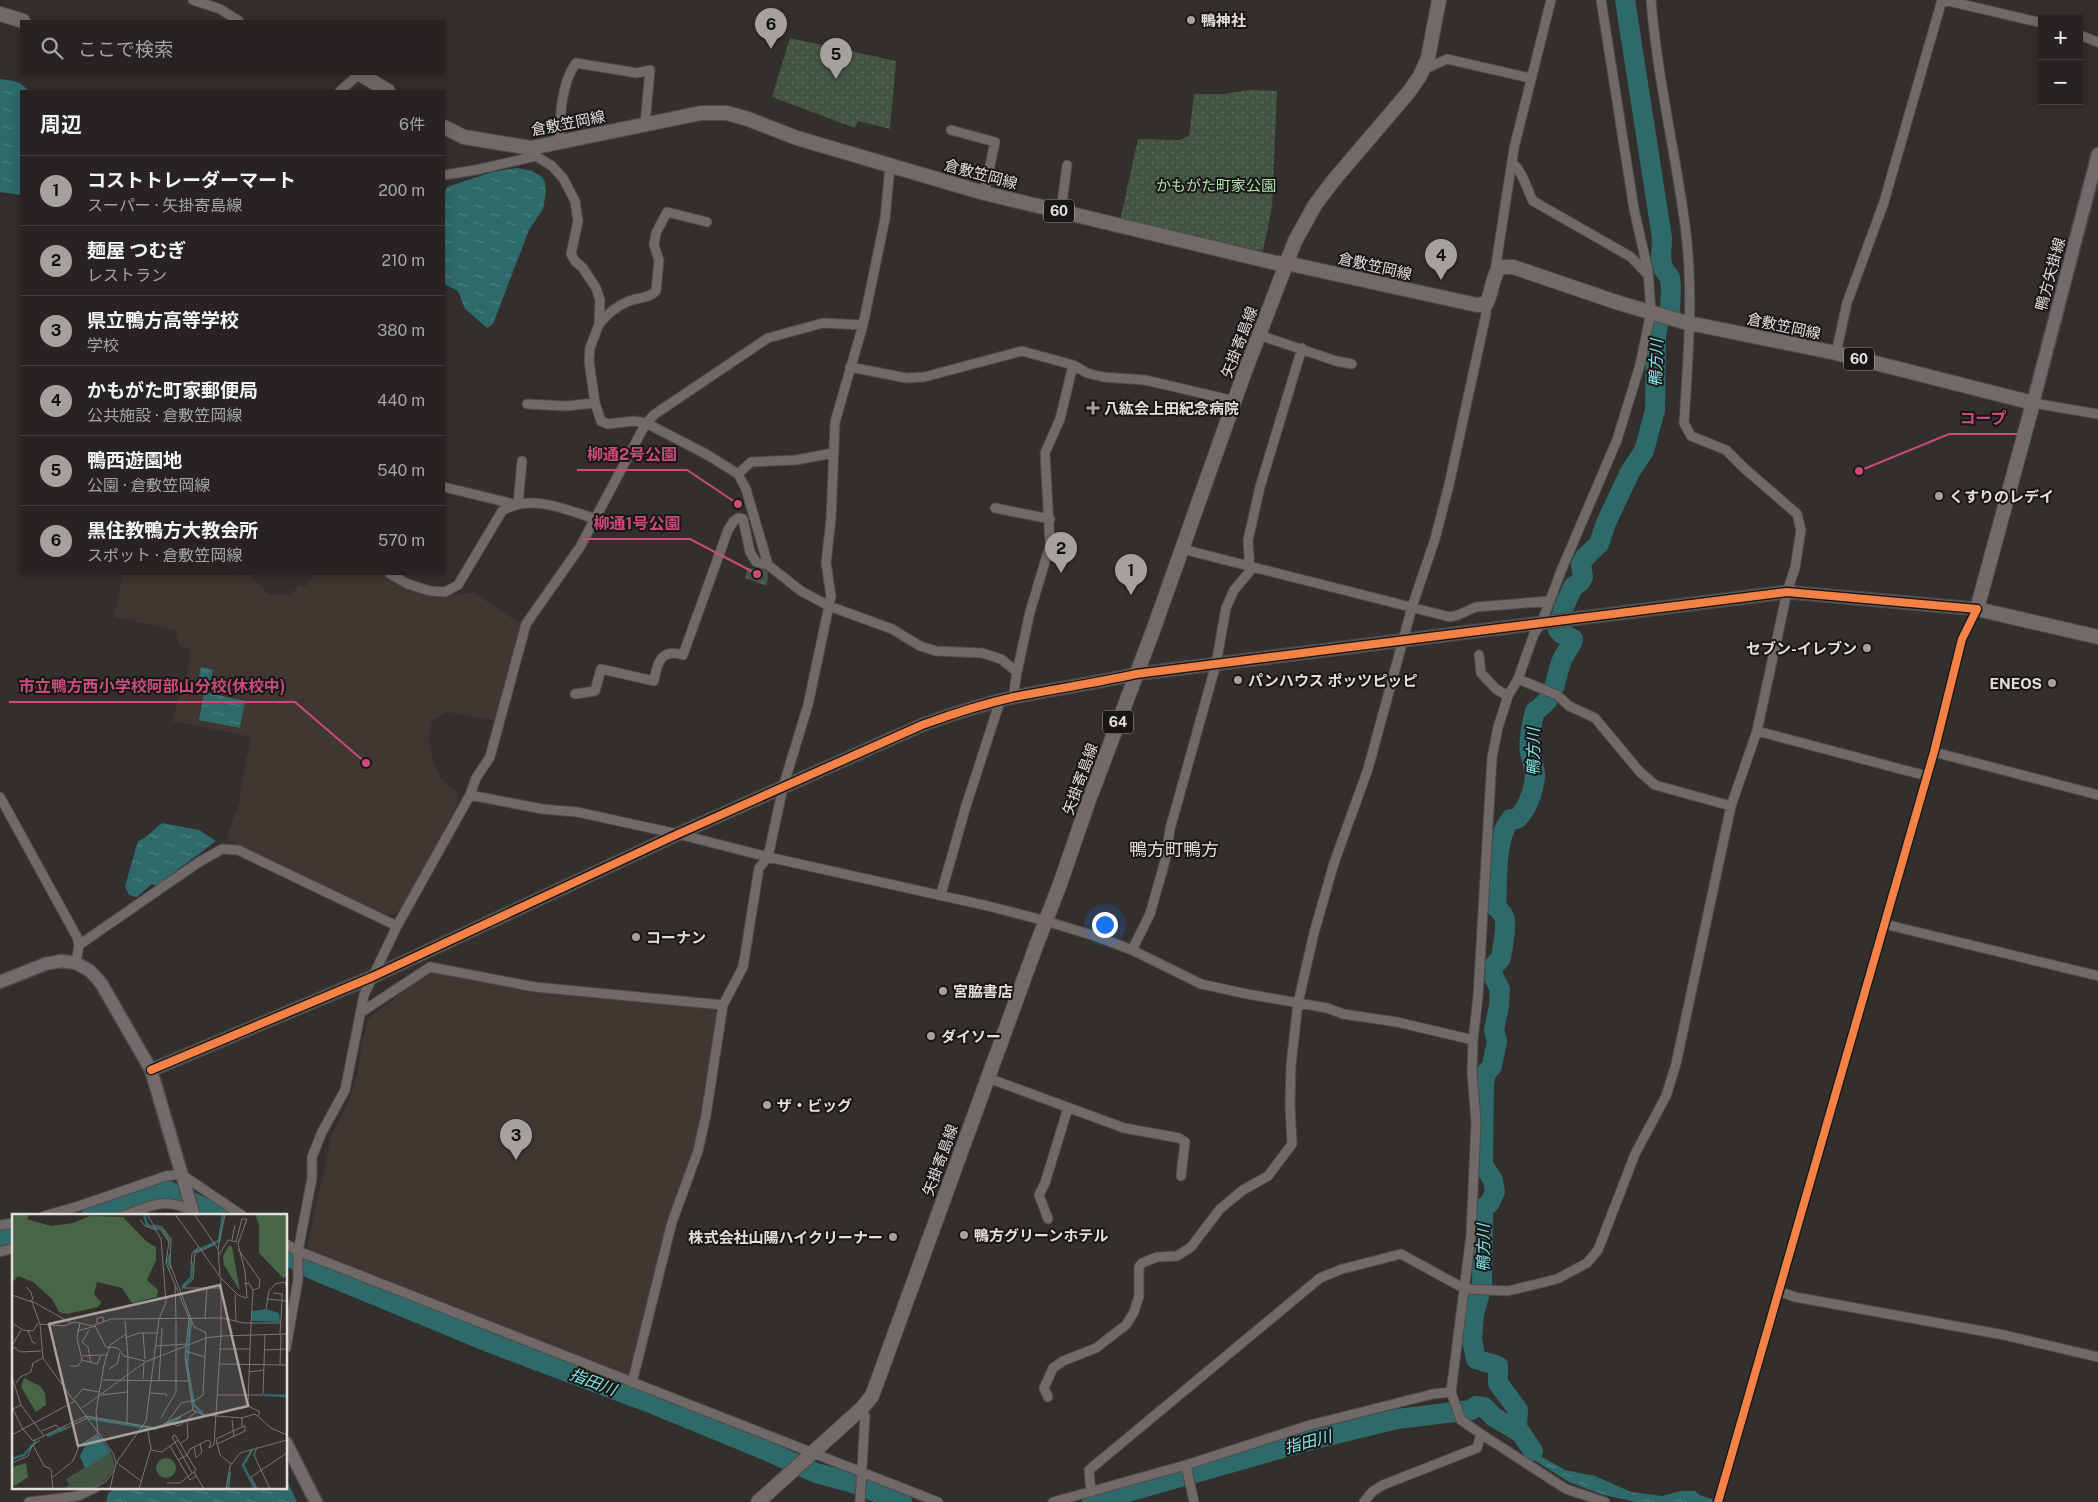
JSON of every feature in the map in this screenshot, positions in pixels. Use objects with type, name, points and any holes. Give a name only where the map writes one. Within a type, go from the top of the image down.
[{"type":"main road","name":"矢掛寄島線","points":[[758,1502],[861,1409],[872,1396],[1286,263],[1295,241],[1315,204],[1408,93],[1423,70],[1431,42],[1439,0]]},
{"type":"main road","points":[[0,14],[20,20]]},
{"type":"main road","points":[[362,75],[386,90]]},
{"type":"main road","name":"倉敷笠岡線","points":[[445,127],[464,137],[533,152],[559,143],[645,124],[701,113],[727,113],[797,138],[984,193],[1276,263],[1286,263],[1477,305],[1486,304]]},
{"type":"main road","name":"倉敷笠岡線","points":[[1495,273],[1500,267],[1512,267],[1687,322],[1836,353],[2033,402]]},
{"type":"main road","points":[[1486,304],[1490,297],[1495,273]]},
{"type":"main road","points":[[2033,402],[1978,609],[2098,638]]},
{"type":"street","points":[[193,0],[220,9],[237,20]]},
{"type":"street","points":[[1495,273],[1514,148],[1551,0]]},
{"type":"street","points":[[1601,0],[1634,208],[1649,276],[1651,312],[1640,365],[1617,440],[1542,622],[1534,634],[1518,679],[1508,696],[1498,727],[1492,758],[1478,997],[1473,1040],[1472,1073],[1476,1122],[1470,1289],[1452,1395],[1461,1420],[1481,1434],[1566,1489],[1605,1502]]},
{"type":"street","points":[[1091,1492],[1089,1470],[1320,1278],[1342,1269],[1401,1254],[1470,1289],[1508,1292],[1557,1279],[1587,1263],[1601,1244],[1635,1154],[1666,1096],[1676,1064],[1730,806],[1757,731],[1787,592],[1795,568],[1801,530],[1797,514],[1726,450],[1691,436],[1684,423],[1687,322],[1685,227],[1654,36],[1651,0]]},
{"type":"street","points":[[1836,353],[1847,303],[1884,202],[1943,0],[2038,22]]},
{"type":"street","points":[[2083,36],[2098,42]]},
{"type":"street","points":[[1423,70],[1447,59],[1530,78]]},
{"type":"street","points":[[559,143],[561,107],[572,69],[576,63],[637,73],[650,70],[645,124]]},
{"type":"street","points":[[341,90],[359,75]]},
{"type":"street","points":[[951,130],[995,142],[984,193]]},
{"type":"street","points":[[445,176],[476,170],[533,152],[552,166],[568,184],[573,194],[578,222],[571,254],[575,262],[583,268],[596,288],[600,300],[599,324],[590,348],[589,362],[595,403],[601,421],[608,424],[634,421],[646,423],[706,454],[738,474],[746,489],[768,565]]},
{"type":"street","name":"鴨方矢掛線","points":[[2033,402],[2098,154]]},
{"type":"street","points":[[1512,164],[1520,171],[1533,201],[1631,257],[1649,276]]},
{"type":"street","points":[[632,1383],[672,1222],[700,1142],[706,1115],[722,1005],[743,967],[759,868],[768,857],[783,787],[808,705],[829,606],[831,596],[826,563],[831,519],[835,422],[863,325],[885,219],[890,166]]},
{"type":"street","points":[[1061,211],[1067,166]]},
{"type":"street","points":[[599,324],[613,309],[631,300],[651,296],[656,291],[659,260],[654,245],[656,233],[667,212],[707,222]]},
{"type":"street","points":[[1048,1397],[1044,1388],[1052,1368],[1063,1360],[1096,1348],[1126,1325],[1134,1312],[1139,1296],[1139,1268],[1142,1263],[1156,1257],[1177,1256],[1191,1247],[1220,1209],[1243,1190],[1268,1176],[1292,1144],[1290,1105],[1291,1065],[1298,1003],[1314,933],[1334,863],[1368,769],[1412,607],[1435,540],[1449,485],[1486,314],[1486,304]]},
{"type":"street","points":[[288,1337],[298,1280],[298,1251],[312,1178],[312,1157],[322,1132],[345,1090],[364,995],[397,926],[470,795],[476,778],[490,757],[526,624],[568,566],[596,518],[646,423],[668,405],[768,338],[823,323],[863,325]]},
{"type":"street","points":[[1259,335],[1336,361],[1352,364]]},
{"type":"street","points":[[1132,950],[1150,914],[1165,861],[1177,802],[1216,664],[1226,608],[1234,590],[1250,571],[1248,540],[1260,486],[1302,348]]},
{"type":"street","points":[[850,367],[906,378],[924,377],[1022,351],[1073,365],[1087,373],[1103,377],[1145,380],[1235,401]]},
{"type":"street","points":[[941,894],[966,806],[1017,672],[1030,612],[1050,545],[1045,453],[1050,437],[1060,419],[1073,365]]},
{"type":"street","points":[[2033,402],[2098,414]]},
{"type":"street","points":[[527,404],[566,406],[595,403]]},
{"type":"street","points":[[738,474],[751,462],[796,460],[833,453]]},
{"type":"street","points":[[516,504],[522,461]]},
{"type":"street","points":[[445,486],[516,504],[536,502],[596,518]]},
{"type":"street","points":[[392,575],[408,584],[430,591],[445,592],[458,585],[502,511],[516,504]]},
{"type":"street","points":[[995,508],[1050,519]]},
{"type":"street","points":[[575,694],[595,691],[601,669],[654,681],[660,660],[666,655],[676,653],[683,655],[728,530],[738,518],[743,519],[750,552],[756,562],[768,565],[802,591],[829,606],[892,629],[920,646],[936,651],[982,653],[1001,659],[1017,672]]},
{"type":"street","points":[[1182,549],[1450,617],[1476,607],[1550,601]]},
{"type":"street","points":[[151,1070],[372,977],[678,834],[922,725],[958,712],[1006,700],[1136,674],[1787,592],[1978,609],[1962,639],[1934,752],[1718,1502]]},
{"type":"street","points":[[1479,655],[1481,673],[1496,689],[1508,696]]},
{"type":"street","points":[[1518,679],[1557,695],[1569,706],[1595,718],[1639,771],[1655,785],[1730,806]]},
{"type":"street","points":[[1757,731],[1926,776]]},
{"type":"street","points":[[1934,752],[2098,795]]},
{"type":"street","points":[[470,795],[542,809],[577,812],[678,834],[768,857],[941,894],[1046,920],[1132,950],[1201,984],[1327,1008],[1343,1014],[1397,1022],[1473,1040]]},
{"type":"street","points":[[0,797],[77,937],[76,963]]},
{"type":"street","points":[[78,945],[199,862],[222,849],[238,850],[397,926]]},
{"type":"street","points":[[1884,924],[2098,976]]},
{"type":"street","points":[[0,982],[45,964],[61,961],[76,963],[90,970],[101,983],[151,1070],[192,1213]]},
{"type":"street","points":[[360,1013],[430,967],[535,987],[722,1005]]},
{"type":"street","points":[[988,1078],[1124,1128],[1179,1138],[1185,1142],[1186,1149],[1181,1176]]},
{"type":"street","points":[[1048,1219],[1039,1195],[1045,1183],[1068,1108]]},
{"type":"street","points":[[51,1214],[166,1176],[181,1174],[240,1214]]},
{"type":"street","points":[[127,1214],[160,1202],[178,1204],[192,1213]]},
{"type":"street","points":[[288,1245],[298,1251],[632,1383],[814,1452],[938,1502]]},
{"type":"street","points":[[1778,1292],[1795,1297],[2004,1335],[2098,1357]]},
{"type":"street","points":[[1053,1502],[1186,1465],[1310,1425],[1433,1394],[1452,1395]]},
{"type":"street","points":[[860,1499],[865,1416],[861,1409]]},
{"type":"street","points":[[1364,1502],[1372,1492],[1382,1485],[1477,1448],[1481,1434]]},
{"type":"street","points":[[288,1447],[316,1502]]},
{"type":"street","points":[[1186,1465],[1194,1502]]},
{"type":"street","points":[[29,1502],[78,1496],[91,1490]]},
{"type":"shaded area","points":[[123,575],[250,575],[268,594],[291,595],[299,585],[304,587],[314,575],[383,575],[445,595],[474,593],[521,624],[498,719],[493,720],[448,712],[432,721],[428,736],[433,760],[440,777],[458,794],[457,805],[400,910],[395,914],[388,915],[226,839],[239,803],[252,737],[172,721],[190,661],[190,649],[179,645],[175,630],[114,617]]},
{"type":"shaded area","points":[[429,970],[711,1006],[717,1013],[698,1133],[672,1211],[629,1377],[306,1251],[332,1134],[350,1098],[357,1076],[362,1042],[368,1019]]},
{"type":"green space","points":[[790,38],[896,61],[890,129],[858,121],[855,128],[772,97]]},
{"type":"green space","name":"かもがた町家公園","points":[[1249,90],[1277,91],[1272,207],[1263,251],[1230,246],[1120,221],[1138,139],[1180,140],[1189,136],[1194,94],[1224,94]]},
{"type":"green space","points":[[748,568],[768,570],[767,586],[745,578]]},
{"type":"water","points":[[0,79],[19,83],[27,90],[20,90],[20,195],[0,192]]},
{"type":"water","points":[[517,168],[532,171],[542,177],[545,182],[546,192],[543,209],[529,230],[493,324],[487,328],[465,309],[458,291],[445,284],[445,192],[447,187],[492,172]]},
{"type":"water","points":[[201,667],[213,670],[209,688],[197,685]]},
{"type":"water","points":[[204,692],[245,701],[240,728],[199,720]]},
{"type":"water","points":[[162,823],[199,830],[216,841],[156,886],[152,884],[137,897],[129,895],[125,886],[138,841]]},
{"type":"water","points":[[1520,1426],[1525,1436],[1534,1443],[1542,1457],[1565,1470],[1595,1476],[1631,1492],[1662,1496],[1681,1491],[1695,1491],[1699,1495],[1720,1502],[1636,1502],[1604,1495],[1569,1482],[1534,1460],[1513,1432]]},
{"type":"water","points":[[288,1482],[297,1502],[106,1502],[108,1494],[112,1490],[288,1490]]},
{"type":"waterway","name":"鴨方川","points":[[1533,1451],[1517,1427],[1518,1410],[1498,1383],[1498,1366],[1476,1359],[1472,1340],[1474,1314],[1482,1285],[1484,1207],[1490,1203],[1495,1191],[1493,1180],[1483,1165],[1484,1083],[1486,1073],[1492,1066],[1497,1041],[1494,1030],[1500,989],[1492,974],[1493,967],[1501,958],[1505,932],[1505,919],[1496,907],[1498,861],[1499,849],[1506,827],[1511,819],[1517,819],[1521,815],[1533,788],[1535,773],[1530,753],[1530,744],[1535,711],[1542,706],[1551,694],[1562,660],[1573,639],[1558,630],[1564,607],[1573,587],[1583,577],[1581,565],[1585,557],[1599,544],[1606,523],[1630,472],[1644,451],[1655,410],[1656,336],[1659,319],[1670,312],[1670,278],[1663,268],[1661,260],[1662,238],[1625,0]]},
{"type":"waterway","name":"指田川","points":[[96,1214],[162,1188],[218,1214]]},
{"type":"waterway","name":"指田川","points":[[0,1237],[12,1235]]},
{"type":"waterway","name":"指田川","points":[[288,1256],[314,1270],[493,1344],[658,1406],[816,1473],[850,1482],[902,1502]]},
{"type":"waterway","name":"指田川","points":[[1092,1502],[1315,1439],[1397,1419],[1471,1410],[1476,1406],[1484,1407],[1494,1417],[1519,1432]]},
{"type":"cycle path","points":[[151,1070],[372,977],[678,834],[922,725],[1002,700],[1136,674],[1787,592],[1977,609],[1962,639],[1934,752],[1718,1502]]},
{"type":"place","name":"鴨神社","points":[[1191,20]]},
{"type":"place","name":"黒住教鴨方大教会所","points":[[771,49]]},
{"type":"place","name":"鴨西遊園地","points":[[836,79]]},
{"type":"place","name":"かもがた町家郵便局","points":[[1441,280]]},
{"type":"place","name":"八紘会上田紀念病院","points":[[1093,408]]},
{"type":"place","name":"コープ","points":[[1859,471]]},
{"type":"place","name":"くすりのレデイ","points":[[1939,496]]},
{"type":"place","name":"柳通2号公園","points":[[738,504]]},
{"type":"place","name":"麺屋 つむぎ","points":[[1061,573]]},
{"type":"place","name":"柳通1号公園","points":[[757,574]]},
{"type":"place","name":"コストトレーダーマート","points":[[1131,595]]},
{"type":"place","name":"セブン-イレブン","points":[[1867,648]]},
{"type":"place","name":"パンハウス ポッツピッピ","points":[[1238,680]]},
{"type":"place","name":"ENEOS","points":[[2052,683]]},
{"type":"place","name":"市立鴨方西小学校阿部山分校(休校中)","points":[[366,763]]},
{"type":"place","name":"コーナン","points":[[636,937]]},
{"type":"place","name":"宮脇書店","points":[[943,991]]},
{"type":"place","name":"ダイソー","points":[[931,1036]]},
{"type":"place","name":"ザ・ビッグ","points":[[767,1105]]},
{"type":"place","name":"県立鴨方高等学校","points":[[516,1160]]},
{"type":"place","name":"鴨方グリーンホテル","points":[[964,1235]]},
{"type":"place","name":"株式会社山陽ハイクリーナー","points":[[893,1237]]},
{"type":"district","name":"鴨方町鴨方","points":[[1174,849]]}]
